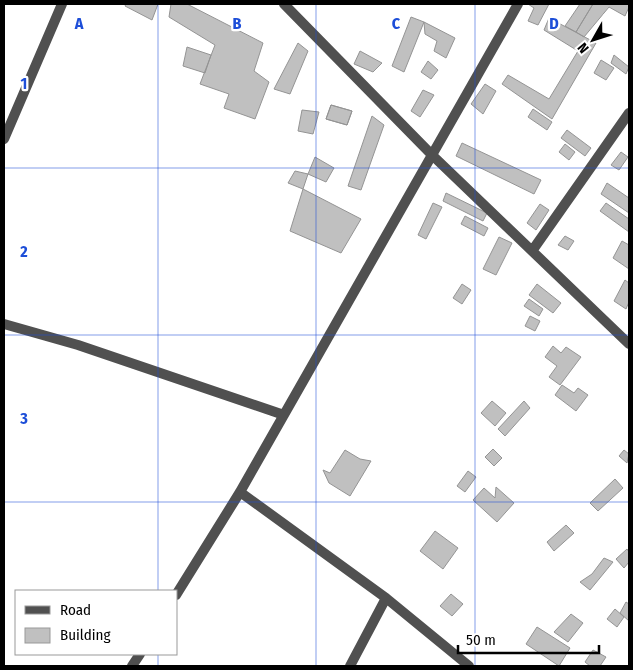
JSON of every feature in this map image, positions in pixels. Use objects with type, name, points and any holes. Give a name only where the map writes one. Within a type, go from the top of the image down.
[{"type":"street","points":[[4,139],[62,4]]},
{"type":"street","points":[[284,4],[431,154],[629,344]]},
{"type":"street","points":[[178,592],[240,492],[518,4]]},
{"type":"street","points":[[532,251],[629,113]]},
{"type":"street","points":[[4,324],[78,344],[284,415]]},
{"type":"street","points":[[240,492],[386,598],[469,666]]},
{"type":"street","points":[[350,666],[386,598]]},
{"type":"street","points":[[132,666],[139,655]]},
{"type":"building","points":[[126,4],[158,4],[152,20],[125,6]]},
{"type":"building","points":[[171,4],[187,4],[263,43],[254,71],[269,82],[255,119],[224,108],[229,94],[200,84],[215,45],[169,17]]},
{"type":"building","points":[[528,4],[549,4],[538,25],[528,21],[534,8]]},
{"type":"building","points":[[580,4],[593,4],[576,32],[565,26]]},
{"type":"building","points":[[593,4],[629,4],[629,7],[625,16],[609,7],[584,37],[576,32]]},
{"type":"building","points":[[411,17],[424,22],[404,72],[392,66]]},
{"type":"building","points":[[549,18],[596,43],[552,119],[502,84],[508,75],[549,99],[578,51],[544,30]]},
{"type":"building","points":[[424,22],[455,38],[446,58],[434,51],[437,41],[425,34]]},
{"type":"building","points":[[298,43],[308,51],[290,94],[274,89]]},
{"type":"building","points":[[187,47],[211,55],[205,73],[183,66]]},
{"type":"building","points":[[360,51],[382,63],[373,72],[354,64]]},
{"type":"building","points":[[614,55],[629,67],[626,74],[611,63]]},
{"type":"building","points":[[601,60],[614,68],[606,80],[594,73]]},
{"type":"building","points":[[428,61],[438,70],[431,79],[421,72]]},
{"type":"building","points":[[485,84],[496,91],[483,114],[471,104]]},
{"type":"building","points":[[423,90],[434,95],[420,117],[411,111]]},
{"type":"building","points":[[331,105],[352,111],[347,125],[326,119]]},
{"type":"building","points":[[331,105],[352,111],[347,125],[326,119]]},
{"type":"building","points":[[533,109],[552,122],[547,130],[528,117]]},
{"type":"building","points":[[302,110],[319,112],[313,134],[298,131]]},
{"type":"building","points":[[372,116],[384,125],[361,190],[348,186]]},
{"type":"building","points":[[567,130],[591,148],[585,156],[561,138]]},
{"type":"building","points":[[462,143],[541,180],[534,194],[456,156]]},
{"type":"building","points":[[565,144],[575,152],[569,160],[559,152]]},
{"type":"building","points":[[621,152],[628,157],[619,170],[611,165]]},
{"type":"building","points":[[315,157],[334,168],[326,182],[308,174]]},
{"type":"building","points":[[295,171],[308,174],[303,189],[288,183]]},
{"type":"building","points":[[607,183],[629,198],[629,213],[601,194]]},
{"type":"building","points":[[303,189],[361,219],[341,253],[290,231]]},
{"type":"building","points":[[446,193],[487,213],[483,221],[443,201]]},
{"type":"building","points":[[433,203],[442,207],[426,239],[418,235]]},
{"type":"building","points":[[606,203],[629,219],[629,232],[600,211]]},
{"type":"building","points":[[540,204],[549,210],[536,230],[527,223]]},
{"type":"building","points":[[465,216],[488,228],[484,236],[461,224]]},
{"type":"building","points":[[565,236],[574,241],[568,250],[558,245]]},
{"type":"building","points":[[499,237],[512,243],[496,275],[483,269]]},
{"type":"building","points":[[622,241],[629,245],[629,269],[613,258]]},
{"type":"building","points":[[625,280],[629,283],[629,302],[626,309],[614,301]]},
{"type":"building","points":[[462,284],[471,290],[462,304],[453,298]]},
{"type":"building","points":[[537,284],[561,303],[553,313],[529,295]]},
{"type":"building","points":[[529,299],[543,309],[539,316],[524,306]]},
{"type":"building","points":[[530,316],[540,321],[535,331],[525,326]]},
{"type":"building","points":[[553,346],[561,353],[566,347],[581,357],[560,385],[549,377],[557,366],[545,357]]},
{"type":"building","points":[[562,385],[574,393],[578,388],[588,395],[576,411],[555,395]]},
{"type":"building","points":[[492,401],[506,413],[495,426],[481,413]]},
{"type":"building","points":[[524,401],[530,408],[505,436],[498,429]]},
{"type":"building","points":[[493,449],[502,458],[494,466],[485,457]]},
{"type":"building","points":[[345,450],[360,459],[371,461],[350,496],[329,483],[323,470],[330,473]]},
{"type":"building","points":[[624,450],[629,454],[627,463],[619,456]]},
{"type":"building","points":[[468,471],[476,477],[465,492],[457,486]]},
{"type":"building","points":[[615,479],[623,488],[598,511],[590,503]]},
{"type":"building","points":[[496,487],[514,503],[497,522],[473,500],[484,488],[495,498]]},
{"type":"building","points":[[566,525],[574,533],[554,551],[547,542]]},
{"type":"building","points":[[435,531],[458,548],[443,569],[420,551]]},
{"type":"building","points":[[627,549],[629,552],[629,562],[624,568],[616,559]]},
{"type":"building","points":[[604,558],[613,562],[590,590],[580,582],[592,574]]},
{"type":"building","points":[[451,594],[463,604],[452,616],[440,606]]},
{"type":"building","points":[[626,602],[629,604],[629,621],[620,613]]},
{"type":"building","points":[[615,609],[624,617],[617,627],[607,619]]},
{"type":"building","points":[[571,614],[583,623],[568,642],[554,632]]},
{"type":"building","points":[[537,627],[570,648],[559,666],[526,644]]},
{"type":"building","points":[[593,650],[606,657],[600,666],[590,666],[585,662]]}]
